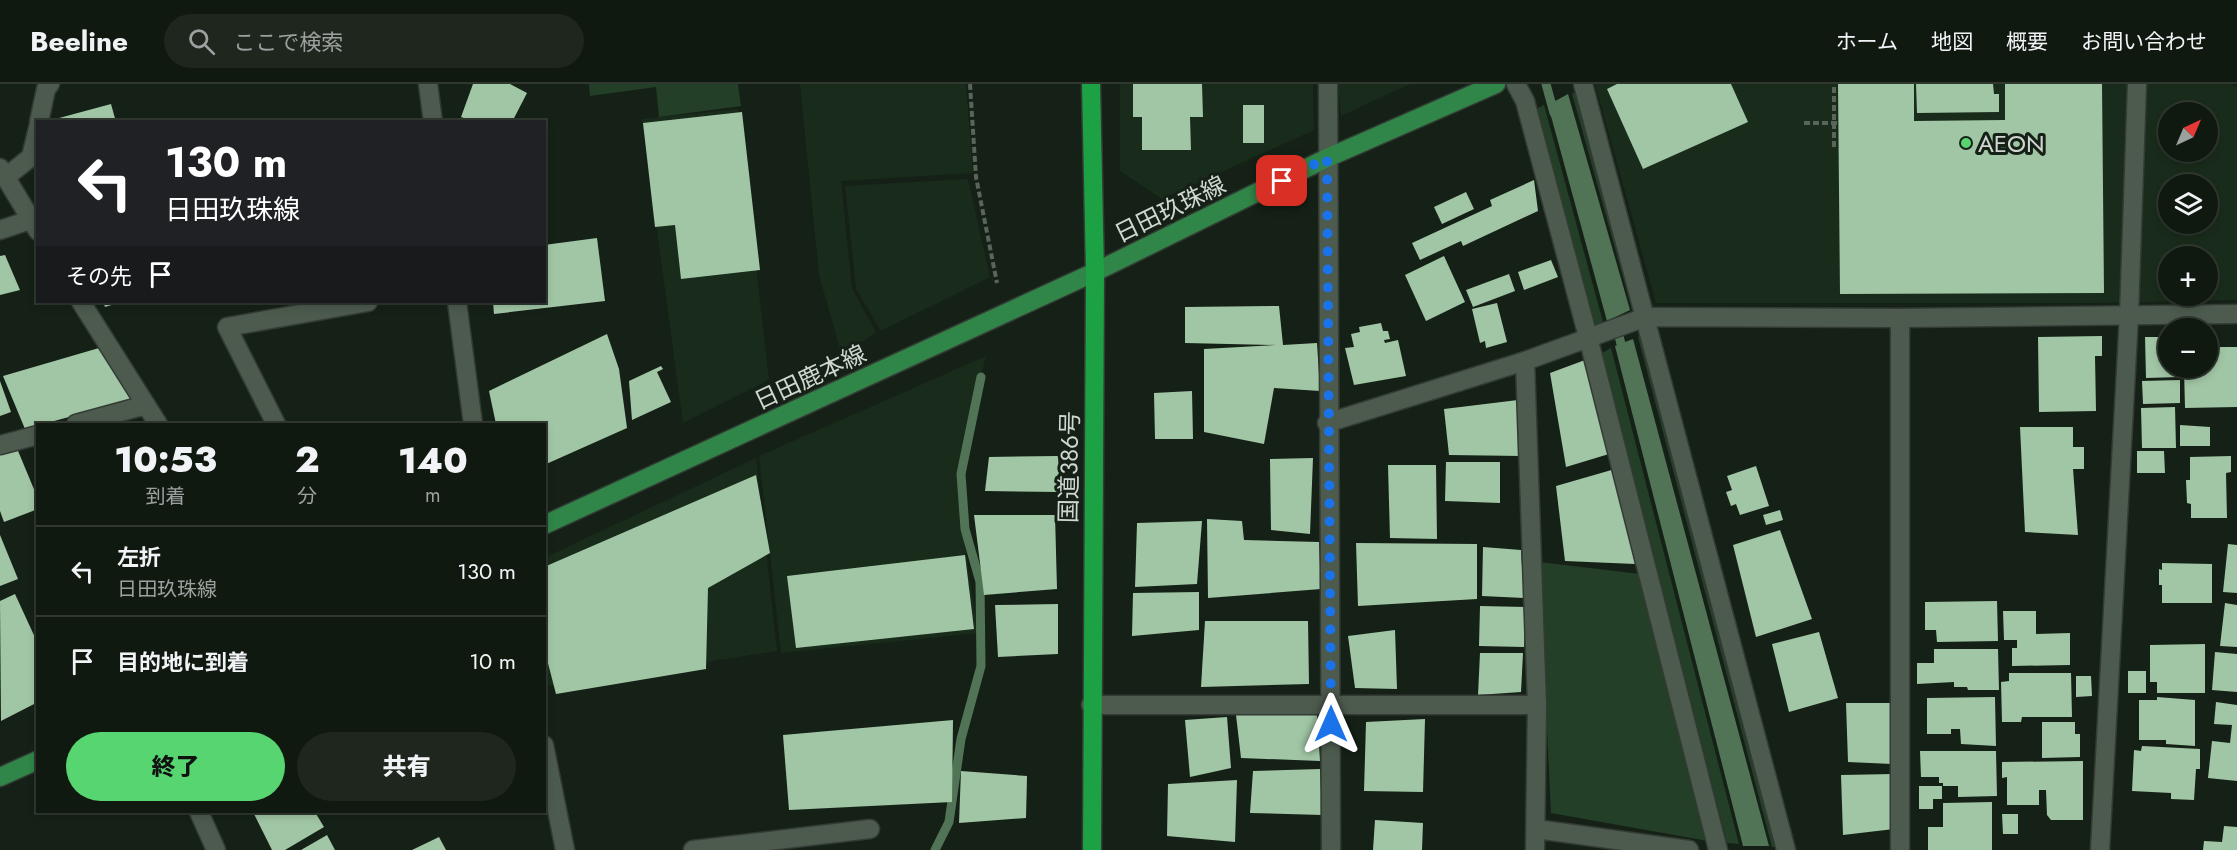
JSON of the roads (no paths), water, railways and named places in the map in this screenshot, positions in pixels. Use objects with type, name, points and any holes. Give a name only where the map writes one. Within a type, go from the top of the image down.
[{"type":"highway","name":"国道386号","points":[[1091,84],[1095,272],[1092,850]]},
{"type":"main road","name":"日田玖珠線","points":[[1095,272],[1327,158],[1496,84]]},
{"type":"main road","name":"日田鹿本線","points":[[546,524],[1095,272]]},
{"type":"main road","points":[[0,777],[36,761]]},
{"type":"street","points":[[39,120],[46,89],[50,84]]},
{"type":"street","points":[[428,84],[433,120]]},
{"type":"street","points":[[1328,84],[1327,423],[1331,850]]},
{"type":"street","points":[[1516,84],[1525,101],[1588,337],[1718,850]]},
{"type":"street","points":[[1583,84],[1786,850]]},
{"type":"street","points":[[2100,850],[2129,315],[2138,84]]},
{"type":"street","points":[[0,230],[34,226],[3,172],[31,157],[36,136]]},
{"type":"street","points":[[82,303],[157,423]]},
{"type":"street","points":[[275,423],[227,327],[362,303]]},
{"type":"street","points":[[457,303],[473,423]]},
{"type":"street","points":[[1327,423],[1525,361],[1646,317],[1900,318],[2237,314]]},
{"type":"street","points":[[1900,318],[1900,850]]},
{"type":"street","points":[[1525,361],[1537,705],[1535,850]]},
{"type":"street","points":[[80,423],[146,405]]},
{"type":"street","points":[[0,446],[36,436]]},
{"type":"street","points":[[1091,705],[1537,705]]},
{"type":"street","points":[[546,755],[565,850]]},
{"type":"street","points":[[199,813],[216,850]]},
{"type":"street","points":[[693,850],[870,828]]},
{"type":"street","points":[[1536,829],[1689,850]]},
{"type":"waterway","points":[[1546,84],[1554,113]]},
{"type":"waterway","points":[[1616,325],[1624,355]]},
{"type":"waterway","points":[[935,850],[949,822],[961,739],[981,666],[980,582],[965,529],[961,474],[981,377]]},
{"type":"place","name":"AEON","points":[[1966,143]]}]
